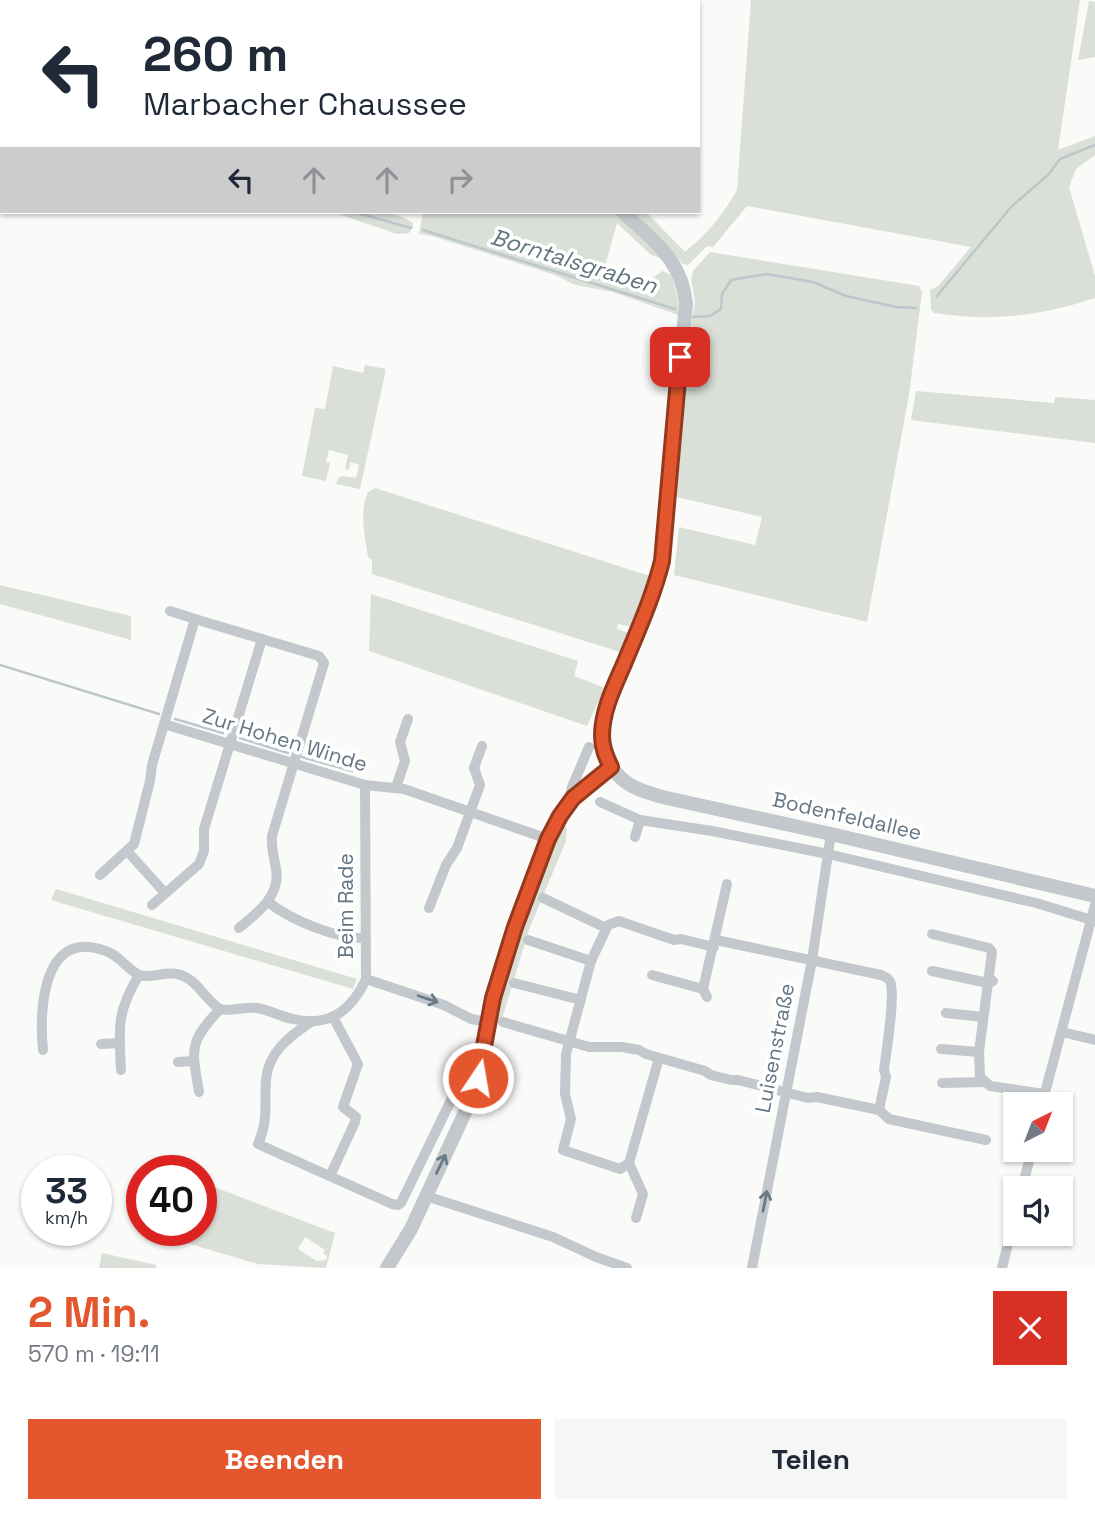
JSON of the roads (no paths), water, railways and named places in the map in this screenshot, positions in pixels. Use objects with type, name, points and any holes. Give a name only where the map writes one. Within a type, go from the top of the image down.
[{"type":"street","points":[[387,1268],[409,1234],[461,1122],[496,1022],[493,998],[515,927],[548,839],[569,803],[611,767],[603,751],[604,715],[655,587],[662,561],[686,304],[683,280],[672,261],[624,214]]},
{"type":"street","points":[[170,611],[319,656],[324,663],[272,836],[276,878],[268,902],[239,928]]},
{"type":"street","points":[[100,875],[128,852],[137,838],[139,818],[163,724],[195,620]]},
{"type":"street","points":[[152,905],[192,872],[202,860],[204,829],[262,639]]},
{"type":"street","name":"Zur Hohen Winde","points":[[396,787],[405,761],[400,742],[408,719]]},
{"type":"street","name":"Zur Hohen Winde","points":[[163,724],[365,785],[396,787],[548,839]]},
{"type":"street","points":[[429,908],[446,865],[457,848],[480,785],[474,768],[482,746]]},
{"type":"street","points":[[569,803],[572,787],[589,747]]},
{"type":"street","name":"Bodenfeldallee","points":[[611,767],[619,777],[638,789],[662,797],[1095,896]]},
{"type":"street","name":"Beim Rade","points":[[365,785],[366,979],[444,1005],[471,1020],[496,1022],[589,1047],[632,1048],[705,1070],[711,1075],[786,1094],[817,1097],[878,1110],[889,1119],[986,1140]]},
{"type":"street","name":"Bodenfeldallee","points":[[600,802],[640,820],[828,854],[1036,903],[1093,921]]},
{"type":"street","points":[[712,831],[717,808]]},
{"type":"street","points":[[635,837],[640,820]]},
{"type":"street","name":"Luisenstraße","points":[[752,1268],[812,960],[831,834]]},
{"type":"street","points":[[128,852],[165,893]]},
{"type":"street","points":[[963,886],[968,865]]},
{"type":"street","points":[[652,975],[705,993],[727,884]]},
{"type":"street","points":[[543,898],[606,928]]},
{"type":"street","points":[[268,902],[297,921],[365,938]]},
{"type":"street","points":[[1045,1092],[1093,921],[1095,905]]},
{"type":"street","points":[[629,1163],[620,1169],[562,1150],[571,1119],[565,1094],[565,1062],[591,961],[610,922],[619,921],[674,940],[812,960],[881,975],[890,981],[891,1011],[884,1070],[886,1077],[878,1110]]},
{"type":"street","points":[[932,934],[992,949],[990,982],[979,1052],[979,1072],[984,1082],[990,1086],[1014,1092]]},
{"type":"street","points":[[528,940],[591,961]]},
{"type":"street","points":[[43,1050],[41,1031],[48,975],[60,957],[80,948],[101,949],[111,953],[139,975],[146,977],[172,973],[183,976],[192,981],[220,1009]]},
{"type":"street","points":[[932,971],[990,982]]},
{"type":"street","points":[[121,1070],[121,1009],[139,975]]},
{"type":"street","points":[[199,1092],[193,1050],[199,1032],[220,1009],[258,1008],[295,1020],[323,1021],[352,1003],[366,979]]},
{"type":"street","points":[[514,983],[581,1000]]},
{"type":"street","points":[[946,1013],[983,1017]]},
{"type":"street","points":[[332,1177],[356,1118],[343,1107],[358,1064],[333,1017]]},
{"type":"street","points":[[311,1022],[287,1040],[272,1059],[266,1076],[266,1123],[258,1144],[392,1204],[398,1205],[456,1090],[480,1066]]},
{"type":"street","points":[[1062,1032],[1095,1040]]},
{"type":"street","points":[[101,1044],[120,1043]]},
{"type":"street","points":[[941,1049],[979,1052]]},
{"type":"street","points":[[636,1218],[643,1194],[629,1163],[659,1058]]},
{"type":"street","points":[[178,1062],[194,1061]]},
{"type":"street","points":[[942,1083],[984,1082]]},
{"type":"street","points":[[426,1196],[553,1237],[596,1258],[627,1268]]},
{"type":"street","points":[[1002,1268],[1007,1246]]},
{"type":"waterway","name":"Borntalsgraben","points":[[937,296],[1012,206],[1049,174],[1060,159],[1095,145]]},
{"type":"waterway","name":"Borntalsgraben","points":[[361,214],[411,228]]},
{"type":"waterway","name":"Borntalsgraben","points":[[423,230],[675,309]]},
{"type":"waterway","name":"Borntalsgraben","points":[[693,317],[710,316],[721,309],[722,294],[731,280],[767,274],[813,282],[846,296],[896,307],[916,308]]},
{"type":"waterway","points":[[0,665],[159,714]]},
{"type":"waterway","points":[[175,719],[223,733]]},
{"type":"waterway","points":[[240,738],[288,753]]},
{"type":"waterway","points":[[302,757],[352,771]]}]
